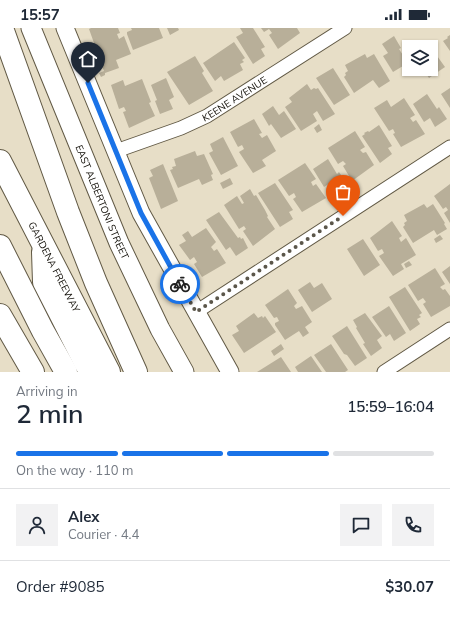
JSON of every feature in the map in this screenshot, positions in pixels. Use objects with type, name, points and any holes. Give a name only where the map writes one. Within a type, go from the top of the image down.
[{"type":"highway","points":[[2,28],[71,219],[96,283],[136,372]]},
{"type":"highway","name":"GARDENA FREEWAY","points":[[0,162],[109,372]]},
{"type":"highway","points":[[42,245],[44,282],[90,372]]},
{"type":"highway","points":[[0,246],[43,331],[66,372]]},
{"type":"highway","points":[[0,314],[33,372]]},
{"type":"main road","name":"EAST ALBERTONI STREET","points":[[31,28],[119,243],[156,322],[184,372]]},
{"type":"street","points":[[65,28],[141,213],[230,372]]},
{"type":"street","name":"KEENE AVENUE","points":[[116,151],[181,128],[207,116],[345,28]]},
{"type":"street","points":[[196,312],[450,147]]},
{"type":"street","points":[[384,372],[450,329]]},
{"type":"building","points":[[118,28],[120,33],[117,34],[119,39],[124,36],[131,54],[116,60],[119,68],[105,73],[105,75],[101,77],[99,73],[104,71],[93,43],[89,29]]},
{"type":"building","points":[[131,28],[159,28],[163,38],[133,50],[127,34],[127,32],[132,30]]},
{"type":"building","points":[[167,28],[178,28],[179,30],[170,35]]},
{"type":"building","points":[[240,28],[253,28],[265,47],[261,49],[265,56],[253,64],[236,37],[243,33]]},
{"type":"building","points":[[261,28],[297,28],[300,33],[278,49],[269,35],[272,33],[269,29],[264,32]]},
{"type":"building","points":[[450,35],[450,51],[443,41]]},
{"type":"building","points":[[394,36],[401,48],[399,49],[402,54],[402,67],[393,72],[383,56],[388,53],[382,44]]},
{"type":"building","points":[[234,42],[245,58],[242,60],[244,62],[240,64],[243,70],[224,81],[221,76],[215,81],[203,63]]},
{"type":"building","points":[[365,54],[367,58],[374,54],[390,81],[379,88],[373,80],[354,93],[344,77],[346,75],[345,73],[348,71],[345,65]]},
{"type":"building","points":[[195,56],[204,71],[202,73],[213,91],[189,105],[167,72]]},
{"type":"building","points":[[438,57],[445,67],[438,72]]},
{"type":"building","points":[[333,68],[350,95],[334,105],[316,78]]},
{"type":"building","points":[[166,78],[174,97],[169,100],[173,109],[160,114],[155,101],[157,100],[151,85]]},
{"type":"building","points":[[142,79],[151,102],[149,103],[155,116],[129,128],[123,112],[126,111],[124,107],[119,109],[111,85],[123,80],[125,86]]},
{"type":"building","points":[[307,84],[311,90],[318,88],[335,114],[323,121],[317,111],[313,114],[317,121],[301,131],[285,107],[292,102],[289,98]]},
{"type":"building","points":[[450,88],[450,108],[441,94]]},
{"type":"building","points":[[427,94],[437,109],[439,107],[447,119],[435,127],[430,118],[424,122],[413,104]]},
{"type":"building","points":[[404,98],[415,115],[410,118],[413,122],[416,120],[425,134],[401,147],[393,134],[395,133],[393,129],[389,131],[374,108],[387,100],[391,107]]},
{"type":"building","points":[[273,106],[279,115],[284,111],[296,129],[281,138],[271,124],[269,126],[262,114]]},
{"type":"building","points":[[254,119],[262,133],[259,134],[262,138],[267,135],[276,151],[262,160],[266,166],[253,173],[239,152],[244,149],[242,145],[238,147],[230,132]]},
{"type":"building","points":[[319,124],[322,130],[317,133],[314,128]]},
{"type":"building","points":[[379,125],[392,146],[388,148],[392,154],[380,163],[362,136],[365,134],[364,133],[369,132]]},
{"type":"building","points":[[355,131],[365,147],[360,150],[363,153],[366,152],[374,165],[352,181],[343,166],[346,164],[343,161],[338,164],[328,148]]},
{"type":"building","points":[[223,137],[238,166],[221,175],[209,153],[213,151],[210,144]]},
{"type":"building","points":[[195,151],[197,156],[204,154],[213,174],[211,175],[213,180],[202,185],[199,179],[178,188],[170,170],[173,169],[172,167],[176,166],[174,159]]},
{"type":"building","points":[[328,159],[337,174],[339,172],[347,184],[335,192],[330,183],[324,187],[313,169]]},
{"type":"building","points":[[305,163],[316,179],[311,182],[313,186],[316,184],[326,198],[302,212],[293,199],[296,197],[294,193],[289,196],[278,180]]},
{"type":"building","points":[[163,164],[178,201],[161,209],[149,178],[153,176],[150,170]]},
{"type":"building","points":[[230,178],[233,184],[223,189],[220,183]]},
{"type":"building","points":[[275,183],[293,210],[289,212],[293,219],[280,227],[258,193]]},
{"type":"building","points":[[450,184],[450,223],[444,213],[448,210],[446,207],[443,209],[434,196]]},
{"type":"building","points":[[250,189],[254,196],[256,195],[275,229],[253,246],[243,231],[246,229],[244,226],[239,229],[224,205],[237,196],[242,204],[244,203],[240,196]]},
{"type":"building","points":[[424,204],[427,208],[433,204],[447,229],[437,235],[434,230],[413,243],[403,227],[405,225],[404,223],[407,221],[404,215]]},
{"type":"building","points":[[219,212],[238,238],[243,238],[248,248],[236,256],[230,247],[226,250],[206,220]]},
{"type":"building","points":[[392,221],[402,236],[399,238],[401,242],[406,238],[416,255],[401,264],[404,269],[393,276],[379,256],[384,253],[382,249],[378,251],[370,238]]},
{"type":"building","points":[[206,228],[216,242],[211,247],[214,251],[217,249],[226,263],[202,277],[194,264],[197,262],[194,257],[190,260],[179,245],[186,241],[182,235],[188,231],[192,237]]},
{"type":"building","points":[[440,235],[443,239],[436,243],[434,239]]},
{"type":"building","points":[[363,239],[380,265],[364,276],[347,249]]},
{"type":"building","points":[[409,261],[412,265],[406,268],[404,264]]},
{"type":"building","points":[[450,266],[450,284],[442,272]]},
{"type":"building","points":[[435,268],[445,284],[440,287],[443,290],[445,289],[450,296],[450,306],[431,317],[423,304],[426,302],[423,298],[418,301],[408,285]]},
{"type":"building","points":[[310,282],[314,288],[322,283],[332,299],[312,312],[298,290]]},
{"type":"building","points":[[405,287],[422,313],[419,315],[421,317],[417,319],[420,324],[410,331],[389,297]]},
{"type":"building","points":[[288,289],[297,303],[294,306],[296,309],[302,306],[312,322],[305,327],[309,333],[303,337],[299,331],[285,340],[275,325],[275,323],[279,321],[277,317],[274,318],[265,305]]},
{"type":"building","points":[[389,306],[406,333],[394,341],[390,334],[386,337],[372,317]]},
{"type":"building","points":[[254,313],[258,318],[262,316],[263,318],[265,316],[276,332],[244,353],[232,335],[239,331],[236,326]]},
{"type":"building","points":[[365,313],[382,336],[377,340],[382,348],[371,356],[363,344],[365,343],[353,320]]},
{"type":"building","points":[[347,326],[367,358],[355,366],[347,355],[344,354],[332,336]]},
{"type":"building","points":[[281,344],[284,349],[274,356],[271,351]]},
{"type":"building","points":[[331,344],[348,370],[345,372],[326,372],[314,355]]},
{"type":"building","points":[[311,356],[322,372],[298,372],[295,367]]},
{"type":"building","points":[[281,357],[291,372],[257,372]]},
{"type":"way so far","points":[[180,284],[196,312],[343,216]]},
{"type":"route","points":[[88,83],[116,151],[128,185],[157,245],[180,284]]}]
